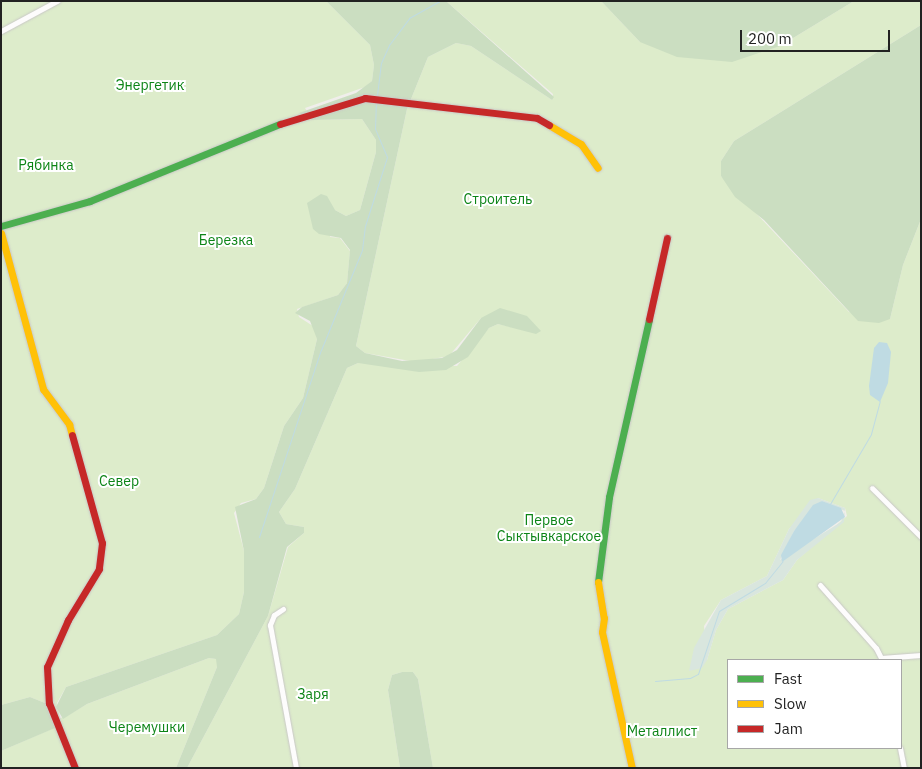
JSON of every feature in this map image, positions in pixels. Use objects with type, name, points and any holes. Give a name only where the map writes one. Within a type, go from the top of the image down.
[{"type":"street","points":[[1,31],[57,1]]},
{"type":"street","points":[[1,226],[90,201],[288,121],[365,98],[537,118],[581,144],[598,168]]},
{"type":"street","points":[[1,233],[42,389],[69,424],[102,543],[99,569],[68,620],[47,667],[49,703],[75,768]]},
{"type":"street","points":[[632,768],[602,632],[604,618],[597,576],[609,497],[667,238]]},
{"type":"street","points":[[872,488],[921,537]]},
{"type":"street","points":[[820,585],[881,659],[921,655]]},
{"type":"street","points":[[283,609],[274,615],[270,625],[296,768]]},
{"type":"street","points":[[900,749],[904,768]]},
{"type":"green space","points":[[1,1],[326,1],[370,45],[374,65],[372,81],[365,87],[305,108],[312,120],[362,119],[376,140],[376,152],[360,210],[346,216],[335,210],[330,237],[340,238],[350,251],[347,283],[338,295],[297,309],[299,317],[316,328],[317,339],[303,398],[284,426],[264,488],[256,499],[241,503],[234,513],[244,551],[244,592],[239,614],[217,635],[66,687],[57,703],[60,718],[87,704],[209,658],[217,659],[217,667],[176,768],[1,768],[1,751],[54,728],[45,703],[30,697],[1,705]]},
{"type":"green space","points":[[326,1],[446,1],[554,97],[552,100],[471,46],[456,43],[428,57],[407,109],[356,346],[365,353],[402,361],[442,358],[457,350],[481,318],[500,308],[527,316],[541,331],[536,334],[498,324],[489,328],[468,357],[446,370],[419,372],[358,363],[347,368],[295,489],[279,512],[286,524],[304,527],[304,533],[287,547],[268,616],[187,768],[176,768],[217,667],[216,659],[209,658],[87,704],[63,719],[56,707],[66,687],[217,635],[239,614],[244,592],[244,551],[235,507],[256,499],[264,488],[284,426],[303,398],[317,339],[310,321],[295,313],[302,307],[338,295],[347,283],[350,250],[341,238],[319,234],[313,229],[307,203],[321,194],[327,196],[335,210],[346,216],[360,210],[376,152],[376,140],[362,119],[312,120],[299,113],[356,93],[372,81],[374,65],[370,45]]},
{"type":"green space","points":[[446,1],[601,1],[640,42],[780,46],[854,1],[921,1],[921,25],[734,141],[721,161],[721,176],[849,312],[890,319],[903,265],[921,219],[921,768],[433,768],[418,679],[413,672],[402,672],[392,675],[388,690],[400,768],[187,768],[268,616],[288,547],[304,533],[304,527],[286,524],[279,512],[295,489],[347,368],[358,363],[457,366],[489,328],[498,324],[539,333],[481,318],[449,356],[416,362],[365,353],[356,346],[407,109],[428,57],[456,43],[471,46],[552,100],[553,94]],"holes":[[[818,498],[845,508],[847,516],[797,560],[783,580],[728,609],[716,630],[707,660],[704,626],[721,600],[767,576],[789,529]]]},
{"type":"green space","points":[[601,1],[854,1],[780,46],[732,62],[677,57],[640,42]]},
{"type":"green space","points":[[921,25],[921,219],[903,265],[890,319],[879,323],[858,321],[764,220],[735,197],[721,176],[721,161],[734,141]]},
{"type":"green space","points":[[402,672],[413,672],[418,679],[433,768],[400,768],[388,690],[392,675]]},
{"type":"green space","points":[[30,697],[45,703],[55,728],[1,751],[1,705]]},
{"type":"shaded area","points":[[818,498],[845,508],[845,511],[822,501],[794,531],[780,560],[841,522],[845,512],[844,522],[797,560],[783,580],[728,609],[716,630],[707,660],[702,668],[689,671],[694,648],[721,600],[767,576],[789,529],[810,500]]},
{"type":"water","points":[[879,342],[887,343],[891,352],[888,383],[880,402],[870,395],[869,386],[874,348]]},
{"type":"water","points":[[822,501],[841,508],[845,517],[782,562],[781,555],[794,531],[813,505]]},
{"type":"waterway","points":[[377,95],[381,63],[389,45],[409,18],[440,1]]},
{"type":"waterway","points":[[259,537],[321,350],[362,250],[365,226],[387,157],[375,129],[376,103]]},
{"type":"waterway","points":[[830,504],[871,434],[880,401]]},
{"type":"waterway","points":[[655,681],[690,678],[698,674],[719,611],[765,583],[783,561]]},
{"type":"traffic: fast","points":[[1,226],[90,201],[280,124]]},
{"type":"traffic: fast","points":[[598,582],[609,497],[649,319]]},
{"type":"traffic: slow","points":[[549,125],[581,144],[598,168]]},
{"type":"traffic: slow","points":[[1,233],[43,389],[69,424],[72,435]]},
{"type":"traffic: slow","points":[[598,582],[604,618],[602,632],[632,768]]},
{"type":"traffic: jam","points":[[280,124],[365,98],[537,118],[549,125]]},
{"type":"traffic: jam","points":[[649,319],[667,238]]},
{"type":"traffic: jam","points":[[72,435],[102,543],[99,569],[68,620],[47,667],[49,703],[75,768]]},
{"type":"park label","name":"Энергетик","points":[[150,85]]},
{"type":"park label","name":"Рябинка","points":[[46,165]]},
{"type":"park label","name":"Строитель","points":[[498,199]]},
{"type":"park label","name":"Березка","points":[[226,240]]},
{"type":"park label","name":"Север","points":[[119,481]]},
{"type":"park label","name":"Первое Сыктывкарское","points":[[549,528]]},
{"type":"park label","name":"Заря","points":[[313,694]]},
{"type":"park label","name":"Черемушки","points":[[147,727]]},
{"type":"park label","name":"Металлист","points":[[662,731]]}]
